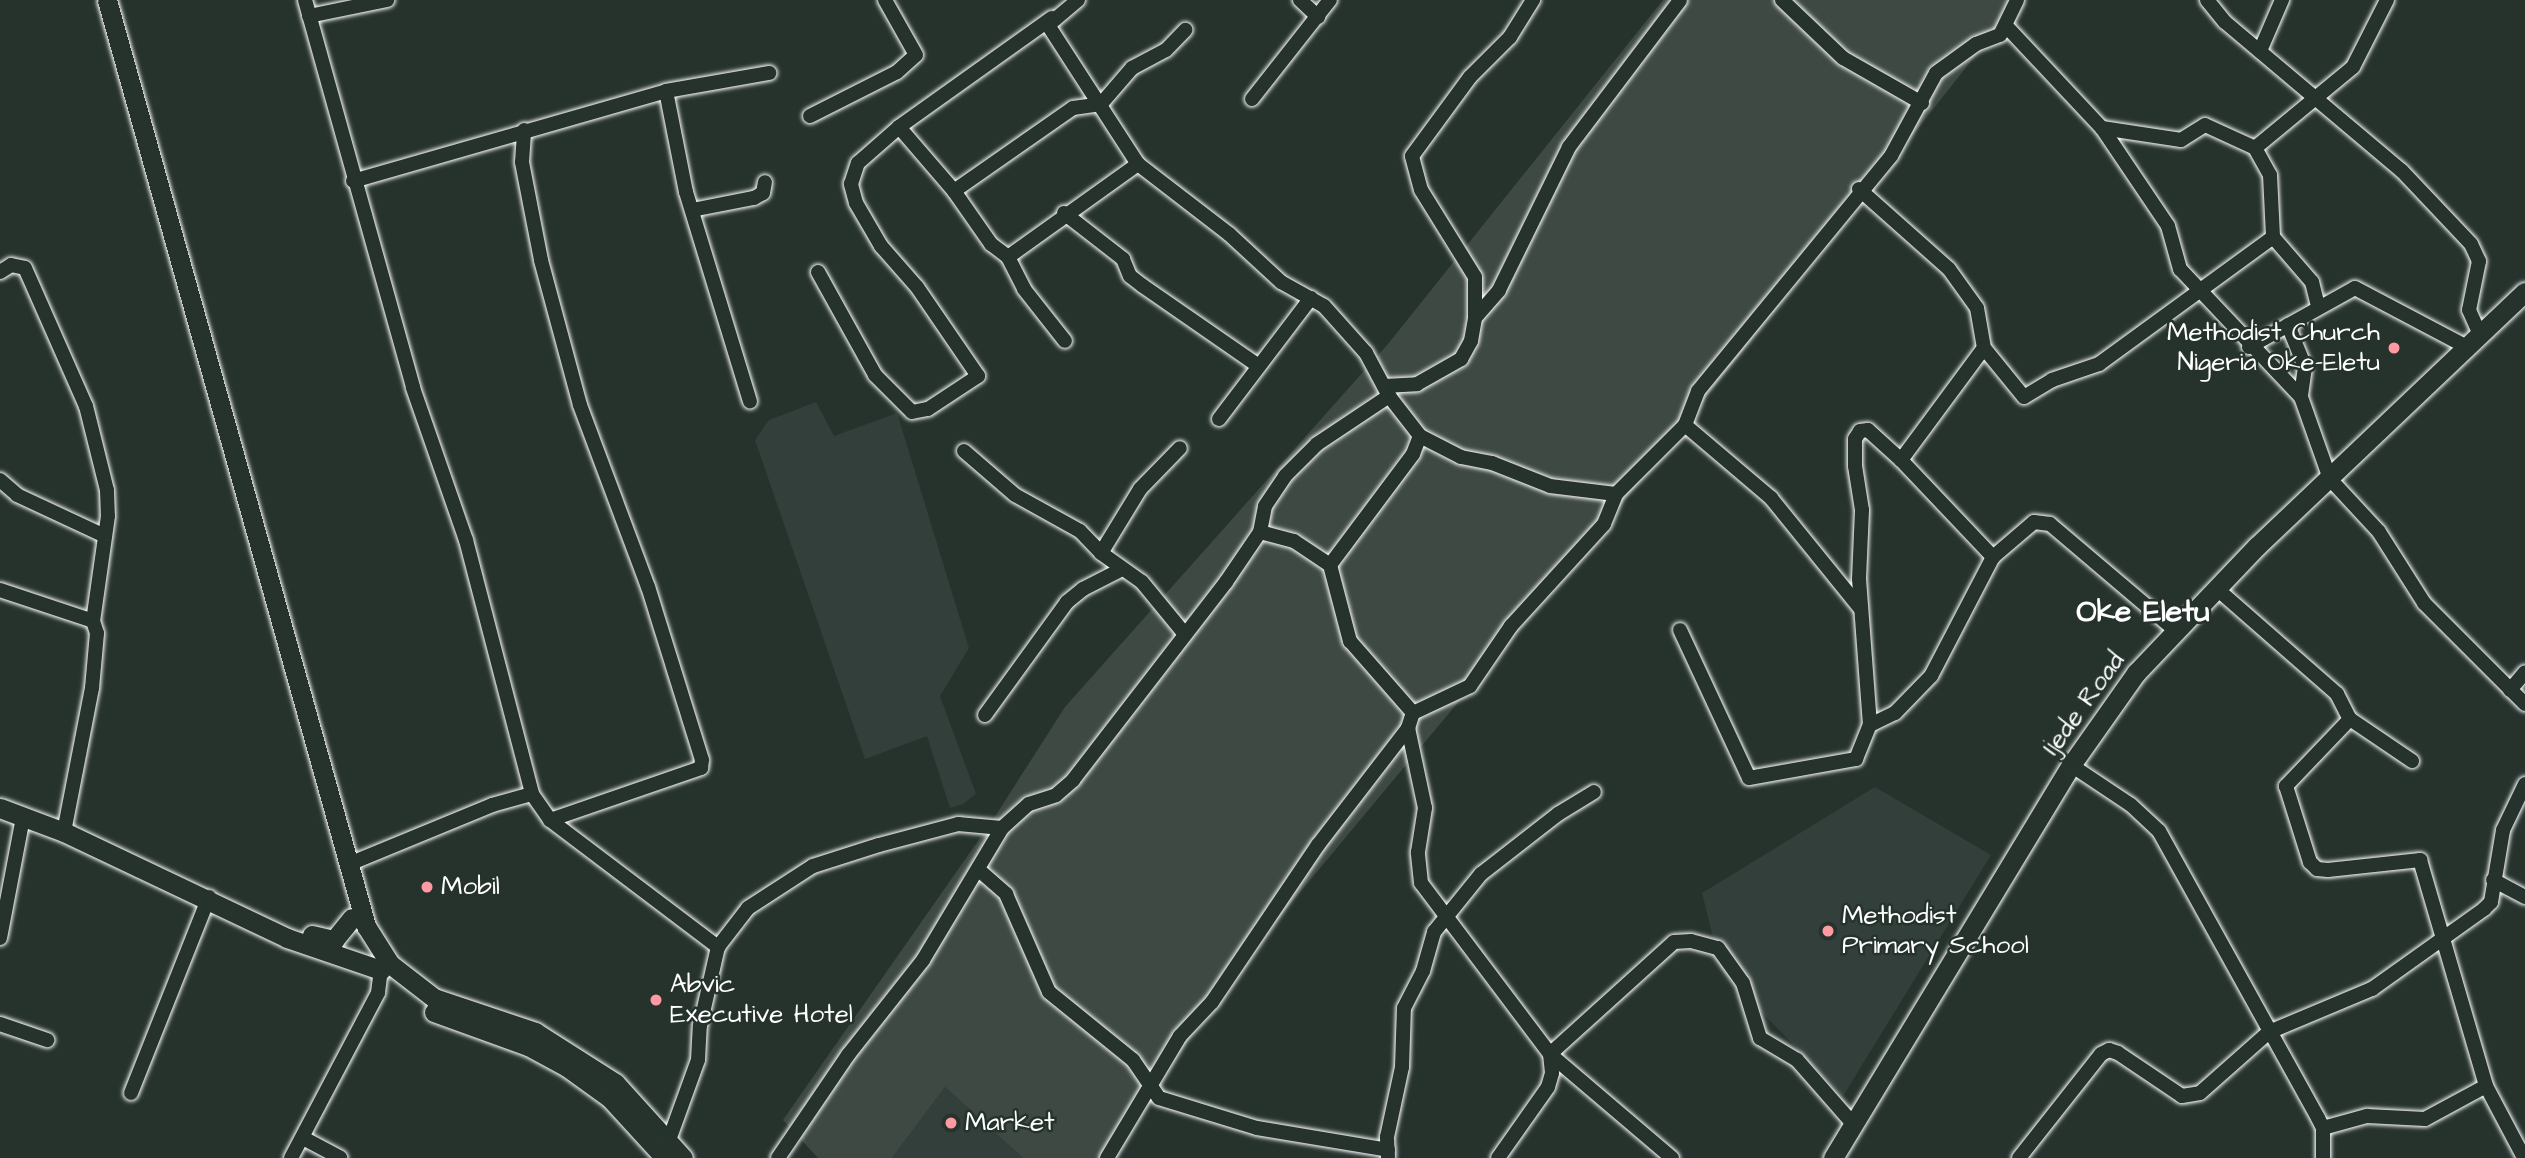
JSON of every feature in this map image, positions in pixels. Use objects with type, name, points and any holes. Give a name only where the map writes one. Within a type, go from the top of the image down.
[{"type":"main road","points":[[96,0],[366,926],[390,964],[409,982],[434,998],[535,1032],[576,1055],[619,1086],[667,1149]]},
{"type":"main road","points":[[107,0],[352,918],[381,970],[427,1009],[528,1046],[567,1067],[610,1098],[667,1149],[683,1158]]},
{"type":"main road","name":"Ijede Road","points":[[1833,1158],[2071,765],[2136,673],[2216,588],[2525,292]]},
{"type":"main road","points":[[0,808],[64,832],[209,897],[287,938],[381,970]]},
{"type":"main road","points":[[257,921],[334,940],[352,918]]},
{"type":"street","points":[[305,0],[353,181],[413,388],[466,540],[532,794],[550,820],[718,947]]},
{"type":"street","points":[[309,16],[387,0]]},
{"type":"street","points":[[810,116],[897,72],[916,55],[885,0]]},
{"type":"street","points":[[818,272],[875,375],[912,412],[928,409],[978,376],[918,286],[881,246],[856,203],[851,184],[858,163],[900,127],[1078,0]]},
{"type":"street","points":[[1300,0],[1318,17]]},
{"type":"street","points":[[1252,99],[1329,0]]},
{"type":"street","points":[[778,1158],[848,1055],[923,960],[980,871],[1002,828],[1029,804],[1056,795],[1073,780],[1261,532],[1265,506],[1285,476],[1317,444],[1387,391],[1417,384],[1443,372],[1467,351],[1475,318],[1475,277],[1421,190],[1412,156],[1470,77],[1510,37],[1534,0]]},
{"type":"street","points":[[1475,318],[1499,290],[1569,147],[1680,0]]},
{"type":"street","points":[[1782,0],[1843,58],[1922,103]]},
{"type":"street","points":[[1413,706],[1442,702],[1470,686],[1511,626],[1604,524],[1616,494],[1685,425],[1698,391],[1782,293],[1859,189],[1900,143],[1936,74],[2007,27],[2017,0]]},
{"type":"street","points":[[2207,0],[2260,51],[2402,171],[2471,244],[2479,261],[2469,310],[2473,341]]},
{"type":"street","points":[[2260,51],[2282,0]]},
{"type":"street","points":[[2255,148],[2313,96],[2353,67],[2387,0]]},
{"type":"street","points":[[1053,17],[1048,25],[1053,36],[1101,104],[1138,164],[1229,234],[1280,282],[1311,298],[1366,353],[1387,391],[1420,436],[1461,457],[1492,463],[1550,486],[1616,494]]},
{"type":"street","points":[[2007,27],[2102,128],[2168,226],[2174,262],[2249,347],[2301,397],[2330,478],[2379,532],[2437,620],[2525,704]]},
{"type":"street","points":[[954,191],[1073,108],[1101,104],[1132,68],[1166,50],[1185,30]]},
{"type":"street","points":[[353,181],[666,91],[769,73]]},
{"type":"street","points":[[666,91],[692,210],[750,401]]},
{"type":"street","points":[[2102,128],[2181,140],[2205,125],[2255,148],[2270,175],[2273,237],[2312,282],[2318,306]]},
{"type":"street","points":[[900,127],[954,191],[991,244],[1008,257],[1024,289],[1065,341]]},
{"type":"street","points":[[524,130],[522,162],[541,260],[580,405],[648,587],[702,760],[701,768],[692,772],[550,820]]},
{"type":"street","points":[[1008,257],[1064,213],[1138,164]]},
{"type":"street","points":[[692,210],[754,198],[763,193],[765,182]]},
{"type":"street","points":[[1859,189],[1949,269],[1977,308],[1984,348],[2019,394],[2032,396],[2052,380],[2099,365],[2197,289],[2273,237]]},
{"type":"street","points":[[1064,213],[1123,259],[1137,281],[1257,365]]},
{"type":"street","points":[[0,272],[11,265],[24,268],[86,406],[107,490],[106,536],[93,621],[97,634],[92,688],[64,832]]},
{"type":"street","points":[[2249,347],[2342,291],[2363,289],[2473,341]]},
{"type":"street","points":[[1219,419],[1257,365],[1311,298]]},
{"type":"street","points":[[2288,325],[2305,367],[2301,397]]},
{"type":"street","points":[[1901,460],[1984,348]]},
{"type":"street","points":[[1685,425],[1770,498],[1860,608]]},
{"type":"street","points":[[1680,631],[1749,778],[1856,759],[1870,725],[1860,608],[1862,510],[1855,439],[1860,431],[1868,430],[1901,460],[1993,557]]},
{"type":"street","points":[[1330,565],[1417,449],[1420,436]]},
{"type":"street","points":[[1101,553],[1140,489],[1180,448]]},
{"type":"street","points":[[964,451],[1015,495],[1068,520],[1101,553],[1142,582],[1183,632]]},
{"type":"street","points":[[0,480],[18,495],[106,536]]},
{"type":"street","points":[[1870,725],[1895,713],[1931,676],[1993,557],[2034,522],[2050,524],[2175,630]]},
{"type":"street","points":[[1261,532],[1294,541],[1330,565],[1350,640],[1413,706]]},
{"type":"street","points":[[985,715],[1067,602],[1083,589],[1122,569]]},
{"type":"street","points":[[2216,588],[2337,694],[2350,719],[2412,761]]},
{"type":"street","points":[[0,590],[93,621]]},
{"type":"street","points":[[2510,690],[2525,673]]},
{"type":"street","points":[[1413,706],[1408,729],[1425,808],[1418,852],[1421,883],[1550,1054],[1672,1158]]},
{"type":"street","points":[[2350,719],[2286,786],[2310,862],[2318,869],[2328,870],[2420,860],[2486,1086],[2522,1154]]},
{"type":"street","points":[[1114,1155],[1149,1083],[1180,1036],[1212,1002],[1318,845],[1408,729]]},
{"type":"street","points":[[2071,765],[2131,805],[2158,831],[2323,1128],[2323,1158]]},
{"type":"street","points":[[2020,1158],[2101,1054],[2109,1050],[2118,1053],[2182,1096],[2191,1096],[2269,1032],[2360,996],[2442,940],[2491,902],[2503,830],[2525,784]]},
{"type":"street","points":[[980,871],[1006,894],[1049,992],[1118,1046],[1169,1104],[1257,1128],[1388,1154],[1402,1067],[1404,1008],[1445,916],[1480,874],[1558,814],[1594,792]]},
{"type":"street","points":[[349,864],[492,805],[532,794]]},
{"type":"street","points":[[0,937],[23,817]]},
{"type":"street","points":[[667,1149],[698,1060],[700,1026],[718,947],[748,908],[813,866],[923,831],[958,824],[1002,828]]},
{"type":"street","points":[[2493,880],[2525,897]]},
{"type":"street","points":[[131,1093],[209,897]]},
{"type":"street","points":[[1550,1054],[1662,949],[1674,942],[1698,943],[1718,948],[1742,983],[1760,1038],[1797,1060],[1853,1124]]},
{"type":"street","points":[[291,1158],[305,1139],[378,993],[381,970]]},
{"type":"street","points":[[0,1024],[47,1040]]},
{"type":"street","points":[[1498,1158],[1548,1087],[1552,1073],[1550,1054]]},
{"type":"street","points":[[2323,1128],[2367,1116],[2425,1119],[2486,1086]]},
{"type":"street","points":[[305,1139],[340,1158]]},
{"type":"shaded area","points":[[1663,0],[2019,0],[1604,527],[1266,933],[1103,1158],[1023,1158],[945,1087],[892,1158],[818,1158],[783,1120],[994,818],[1065,707],[1388,344]]},
{"type":"shaded area","points":[[816,402],[834,436],[897,413],[969,648],[940,696],[976,794],[963,804],[950,808],[927,736],[865,759],[755,440],[769,420]]},
{"type":"shaded area","name":"Methodist Primary School","points":[[1875,787],[1991,855],[1843,1096],[1721,970],[1702,893]]},
{"type":"shaded area","name":"Market","points":[[945,1087],[1023,1158],[892,1158]]},
{"type":"place","name":"Methodist Church Nigeria Oke-Eletu","points":[[2394,348]]},
{"type":"place","name":"Mobil","points":[[427,887]]},
{"type":"place","name":"Methodist Primary School","points":[[1828,931]]},
{"type":"place","name":"Abvic Executive Hotel","points":[[656,1000]]},
{"type":"place","name":"Market","points":[[951,1123]]},
{"type":"district","name":"Oke Eletu","points":[[2143,612]]}]
